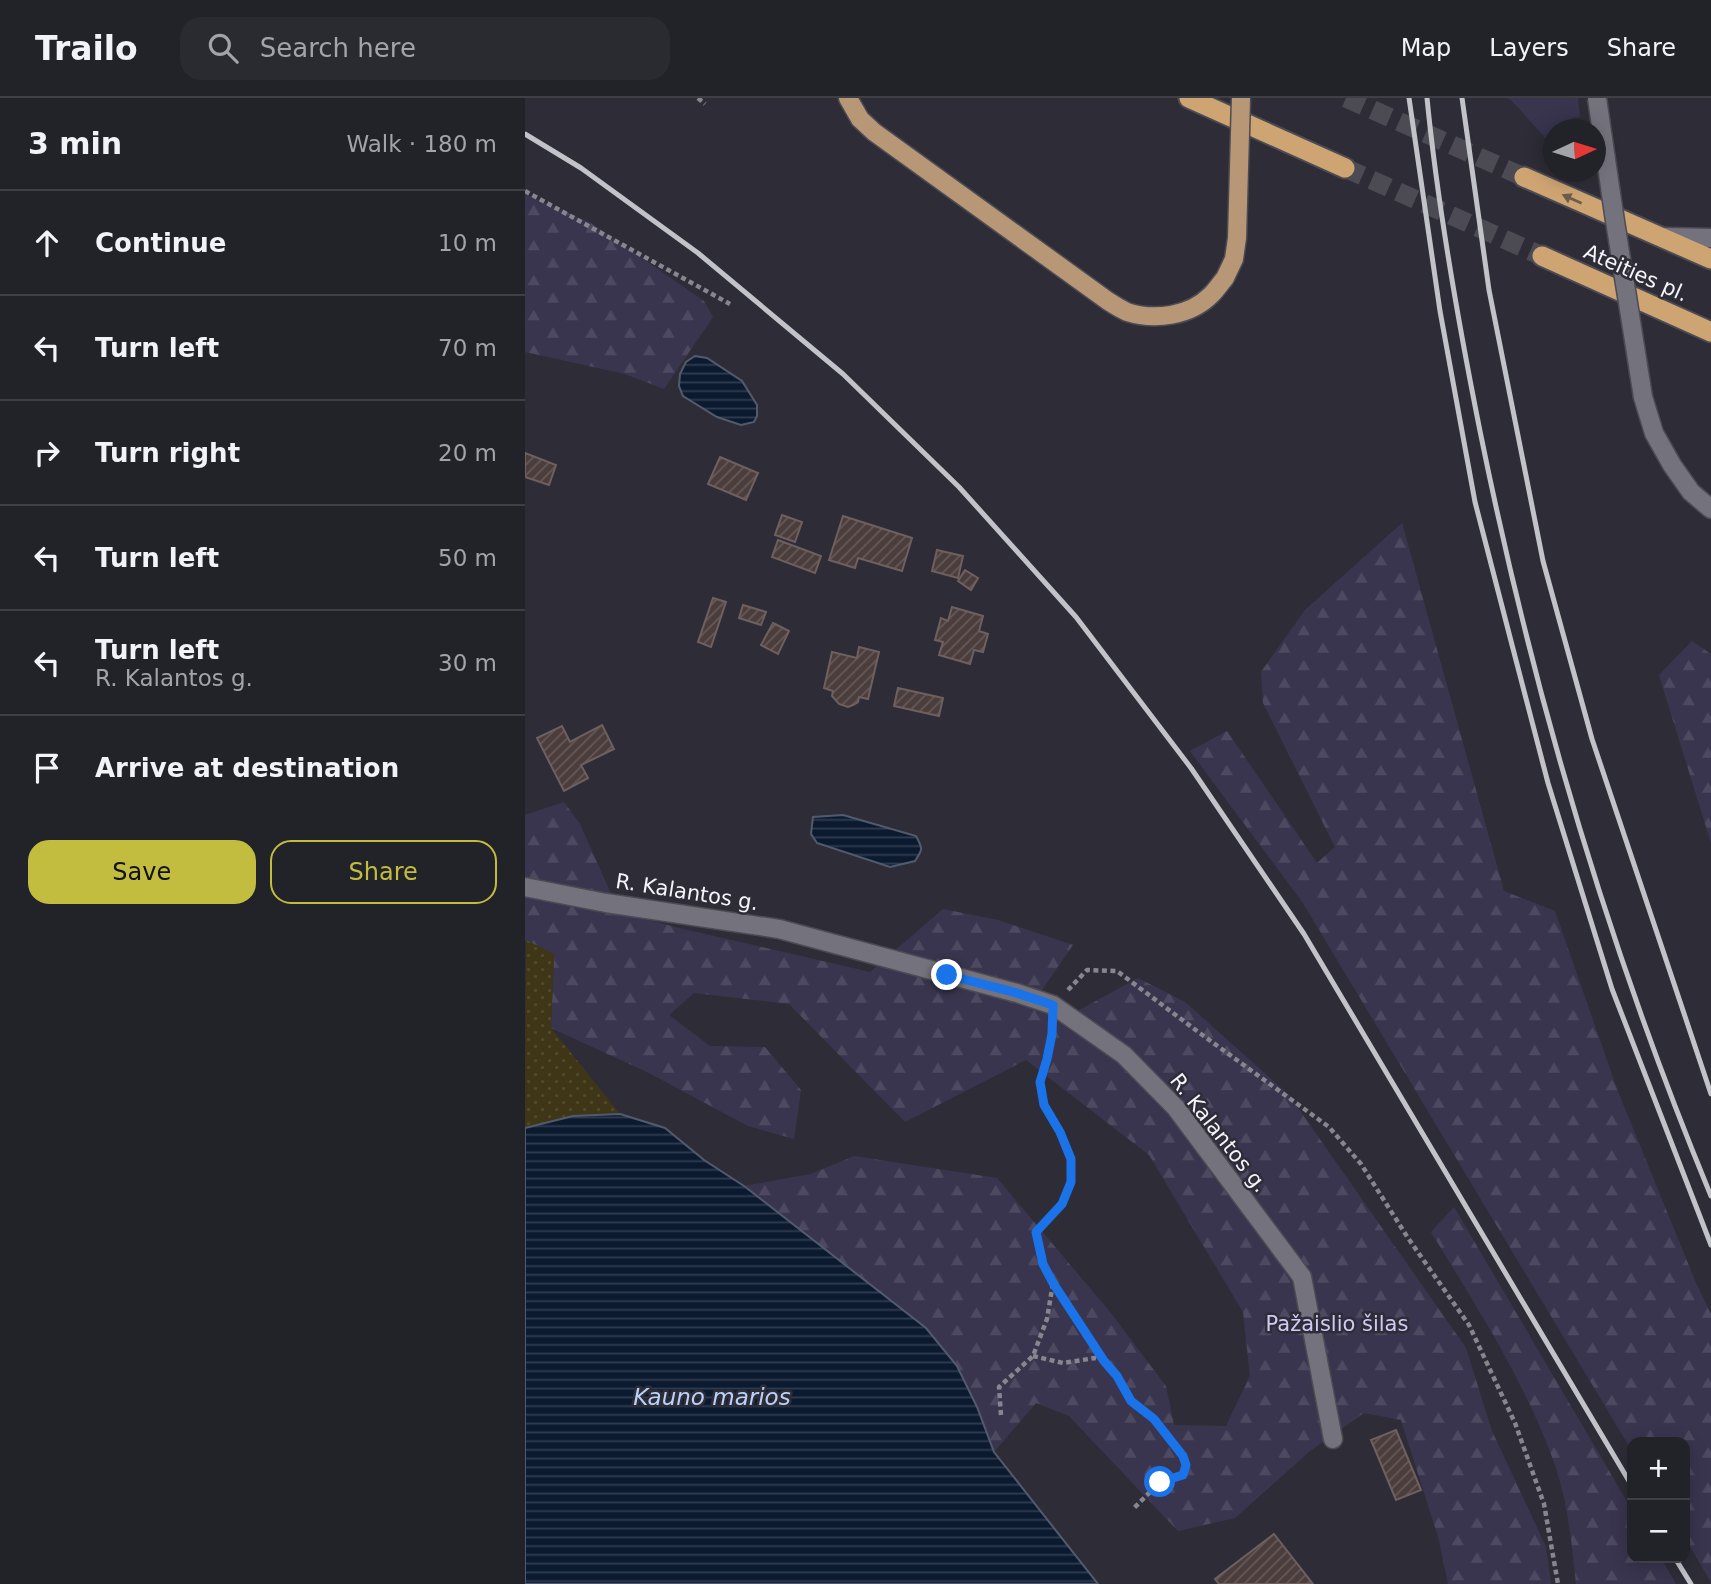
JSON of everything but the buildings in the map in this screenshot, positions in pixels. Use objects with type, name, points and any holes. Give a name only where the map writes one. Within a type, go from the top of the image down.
[{"type":"highway","points":[[1189,98],[1345,168]]},
{"type":"highway","name":"Ateities pl.","points":[[1524,177],[1711,259]]},
{"type":"highway","name":"Ateities pl.","points":[[1542,256],[1711,332]]},
{"type":"main road","points":[[848,98],[860,119],[874,132],[1108,301],[1127,312],[1149,316],[1171,315],[1192,309],[1211,296],[1225,278],[1234,258],[1237,238],[1241,98]]},
{"type":"street","points":[[1597,98],[1643,397],[1654,433],[1672,465],[1691,492],[1711,509]]},
{"type":"street","points":[[1656,237],[1711,238]]},
{"type":"street","name":"R. Kalantos g.","points":[[525,887],[606,903],[779,929],[1053,1005],[1124,1055],[1176,1108],[1302,1277],[1332,1439]]},
{"type":"path","points":[[698,98],[705,104]]},
{"type":"path","points":[[525,191],[730,304]]},
{"type":"path","points":[[1134,1508],[1160,1482],[1183,1475],[1186,1465],[1183,1456],[1154,1419],[1131,1401],[1117,1376],[1104,1361],[1053,1283],[1043,1264],[1036,1232],[1062,1204],[1071,1182],[1071,1159],[1060,1132],[1044,1105],[1040,1082],[1052,1034],[1053,1005],[1087,970],[1117,971],[1329,1127],[1361,1164],[1408,1238],[1469,1325],[1515,1423],[1544,1504],[1558,1584]]},
{"type":"path","points":[[1001,1415],[999,1387],[1033,1356],[1047,1319],[1053,1283]]},
{"type":"path","points":[[1033,1356],[1063,1363],[1095,1358],[1104,1361]]},
{"type":"green space","points":[[1506,98],[1578,98],[1580,117],[1543,119],[1543,135],[1511,100]]},
{"type":"green space","points":[[525,194],[591,223],[704,301],[713,317],[664,389],[625,374],[525,352]]},
{"type":"green space","points":[[1402,523],[1504,891],[1555,911],[1617,1089],[1711,1314],[1711,1582],[1690,1546],[1690,1437],[1627,1437],[1627,1443],[1303,903],[1190,751],[1227,731],[1317,863],[1335,847],[1263,703],[1261,672],[1305,610]]},
{"type":"green space","points":[[1692,641],[1711,654],[1711,843],[1659,675]]},
{"type":"green space","name":"Pažaislio šilas","points":[[564,802],[580,824],[619,912],[870,972],[943,909],[998,920],[1073,945],[1037,997],[1061,1020],[1138,978],[1185,1002],[1289,1095],[1466,1348],[1492,1431],[1546,1547],[1551,1584],[1448,1584],[1439,1540],[1401,1420],[1364,1413],[1310,1451],[1235,1518],[1178,1531],[1069,1416],[1036,1403],[994,1452],[977,1407],[957,1366],[926,1328],[744,1186],[811,1174],[854,1156],[997,1178],[1110,1312],[1166,1386],[1174,1425],[1226,1426],[1250,1376],[1243,1312],[1149,1155],[1026,1060],[905,1122],[789,1004],[694,993],[669,1015],[710,1046],[765,1047],[801,1090],[794,1139],[748,1126],[649,1073],[551,1028],[554,954],[525,941],[525,815]]},
{"type":"green space","points":[[1454,1207],[1627,1501],[1627,1563],[1664,1563],[1676,1584],[1576,1584],[1564,1496],[1544,1437],[1516,1376],[1431,1232]]},
{"type":"sand","points":[[526,940],[554,954],[551,1028],[620,1114],[573,1116],[525,1128]]},
{"type":"water","points":[[695,356],[707,358],[742,381],[757,405],[754,422],[741,425],[717,417],[683,396],[679,386],[680,374],[686,362]]},
{"type":"water","points":[[843,815],[916,836],[921,846],[920,854],[915,861],[890,867],[817,843],[811,834],[813,817]]},
{"type":"water","name":"Kauno marios","points":[[620,1114],[665,1128],[926,1328],[957,1366],[977,1407],[994,1452],[1098,1584],[525,1584],[525,1128],[573,1116]]},
{"type":"tunnel","points":[[1346,98],[1524,177]]},
{"type":"tunnel","points":[[1345,168],[1542,256]]},
{"type":"railway","points":[[1409,98],[1440,311],[1475,502],[1548,783],[1612,989],[1711,1245]]},
{"type":"railway","points":[[1427,98],[1443,224],[1480,431],[1549,723],[1577,820],[1639,1010],[1711,1196]]},
{"type":"railway","points":[[1462,98],[1489,290],[1543,561],[1592,739],[1711,1094]]},
{"type":"railway","points":[[525,134],[581,168],[698,253],[843,374],[959,487],[1076,617],[1191,768],[1304,934],[1627,1478]]},
{"type":"railway","points":[[1678,1563],[1691,1584]]},
{"type":"route","points":[[947,975],[1053,1005],[1052,1034],[1040,1082],[1044,1105],[1060,1132],[1071,1159],[1071,1182],[1062,1204],[1036,1232],[1043,1264],[1131,1401],[1154,1419],[1183,1456],[1186,1465],[1183,1475],[1160,1482]]}]
